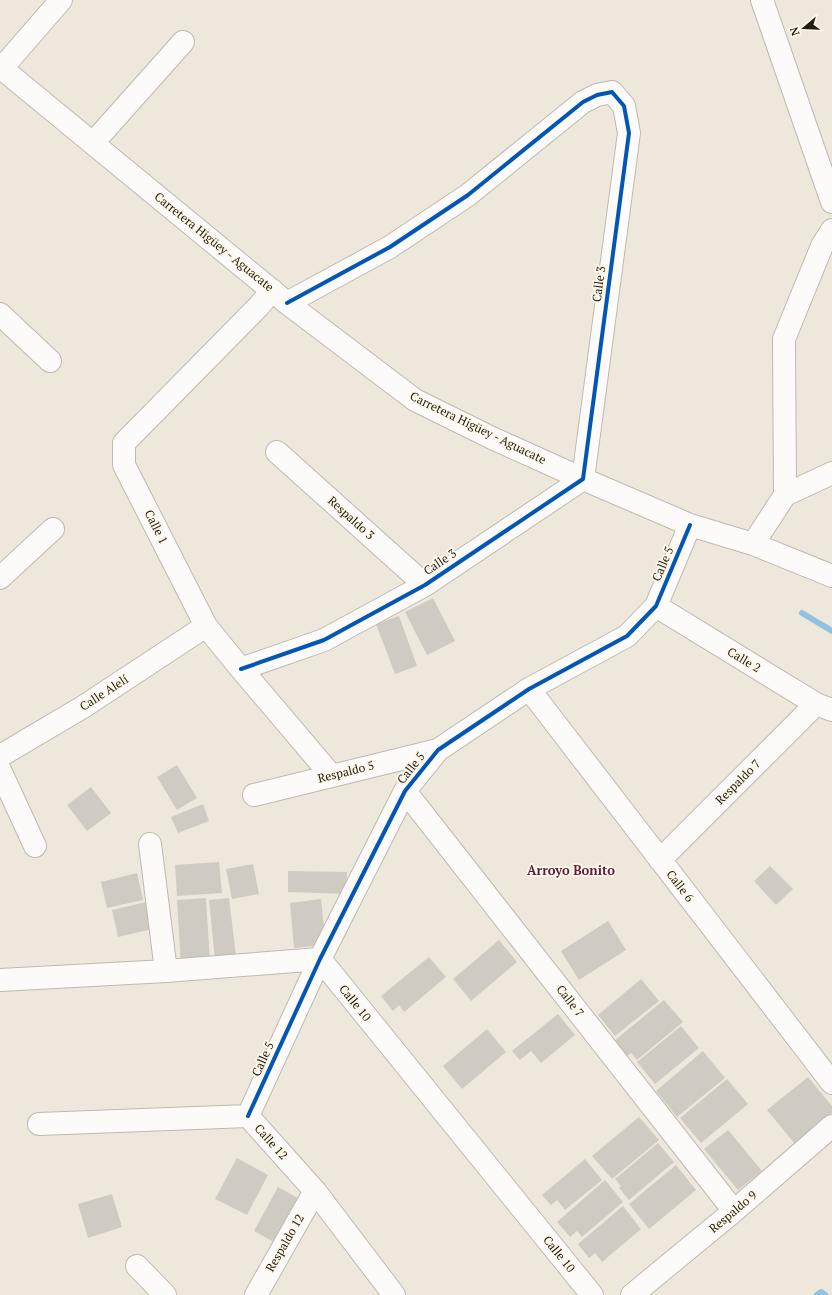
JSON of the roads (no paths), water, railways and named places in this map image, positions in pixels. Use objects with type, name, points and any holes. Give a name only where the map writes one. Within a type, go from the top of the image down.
[{"type":"street","points":[[1,68],[61,0]]},
{"type":"street","points":[[762,0],[832,202]]},
{"type":"street","points":[[93,143],[183,42]]},
{"type":"street","name":"Carretera Higüey - Aguacate","points":[[1,68],[280,296],[415,400],[492,438],[690,525],[753,544],[832,576]]},
{"type":"street","name":"Calle 3","points":[[241,669],[324,640],[425,585],[583,479],[629,133],[624,106],[612,92],[597,95],[583,102],[468,195],[390,247],[280,296]]},
{"type":"street","points":[[785,495],[784,338],[822,246],[832,230]]},
{"type":"street","name":"Calle 1","points":[[280,296],[259,306],[124,442],[124,465],[206,626],[331,775]]},
{"type":"street","points":[[0,314],[50,361]]},
{"type":"street","name":"Respaldo 3","points":[[277,452],[425,585]]},
{"type":"street","points":[[753,544],[785,495],[832,473]]},
{"type":"street","name":"Calle 5","points":[[248,1116],[320,959],[405,791],[438,750],[529,689],[627,636],[656,606],[690,525]]},
{"type":"street","points":[[0,578],[53,529]]},
{"type":"street","name":"Calle 2","points":[[656,606],[824,707]]},
{"type":"street","name":"Calle Alelí","points":[[0,756],[83,707],[206,626]]},
{"type":"street","name":"Calle 6","points":[[529,689],[832,1083]]},
{"type":"street","name":"Respaldo 7","points":[[660,860],[824,707]]},
{"type":"street","name":"Respaldo 5","points":[[254,795],[438,750]]},
{"type":"street","points":[[0,770],[35,846]]},
{"type":"street","name":"Calle 7","points":[[405,791],[734,1211]]},
{"type":"street","points":[[150,844],[166,971]]},
{"type":"street","points":[[0,980],[166,971],[320,959]]},
{"type":"street","name":"Calle 10","points":[[320,959],[592,1295]]},
{"type":"street","name":"Calle 12","points":[[39,1124],[248,1116],[315,1191],[394,1295]]},
{"type":"street","name":"Respaldo 9","points":[[632,1295],[734,1211],[832,1126]]},
{"type":"street","name":"Respaldo 12","points":[[256,1295],[315,1191]]},
{"type":"street","points":[[137,1266],[165,1295]]},
{"type":"waterway","points":[[802,613],[832,631]]},
{"type":"waterway","points":[[817,1295],[821,1292],[825,1295]]},
{"type":"district","name":"Arroyo Bonito","points":[[571,870]]}]
